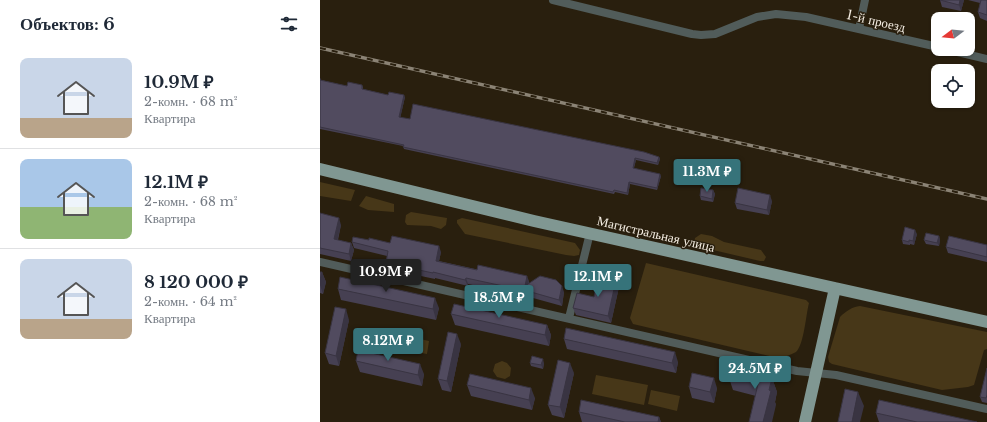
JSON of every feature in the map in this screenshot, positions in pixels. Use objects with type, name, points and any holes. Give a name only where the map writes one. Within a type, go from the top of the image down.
[{"type":"main road","name":"Магистральная улица","points":[[320,169],[590,233],[987,322]]},
{"type":"main road","points":[[805,422],[835,288]]},
{"type":"street","name":"1-й проезд","points":[[554,0],[701,35],[720,32],[758,17],[776,14],[806,17],[931,45]]},
{"type":"street","points":[[859,29],[865,0]]},
{"type":"street","points":[[975,55],[987,58]]},
{"type":"street","points":[[569,318],[590,233]]},
{"type":"street","points":[[320,262],[797,371],[836,375],[987,409]]},
{"type":"shaded area","points":[[320,182],[355,190],[351,201],[320,196]]},
{"type":"shaded area","points":[[366,196],[394,204],[394,212],[368,210],[359,206]]},
{"type":"shaded area","points":[[411,212],[447,218],[446,225],[441,229],[431,226],[407,225],[405,222],[406,215]]},
{"type":"shaded area","points":[[462,218],[575,243],[580,250],[579,255],[566,255],[465,234],[457,223],[457,220]]},
{"type":"shaded area","points":[[701,234],[712,236],[724,242],[761,250],[766,257],[764,261],[760,261],[696,246],[694,243],[695,238]]},
{"type":"shaded area","points":[[646,263],[806,300],[809,303],[803,336],[799,348],[794,353],[778,358],[633,324],[630,318]]},
{"type":"shaded area","points":[[860,306],[987,332],[987,349],[984,350],[974,385],[942,390],[832,364],[829,362],[828,357],[840,317],[854,307]]},
{"type":"shaded area","points":[[382,332],[390,334],[392,346],[379,345],[377,341]]},
{"type":"shaded area","points":[[407,336],[429,341],[427,354],[404,350]]},
{"type":"shaded area","points":[[502,361],[507,363],[511,368],[510,376],[505,379],[497,377],[493,371],[495,364]]},
{"type":"shaded area","points":[[596,375],[648,385],[644,405],[592,394]]},
{"type":"shaded area","points":[[651,390],[680,396],[677,411],[648,404]]},
{"type":"building","points":[[940,0],[960,0],[959,5]]},
{"type":"building","points":[[981,0],[987,0],[987,15],[978,12]]},
{"type":"building","points":[[320,80],[347,86],[348,82],[362,85],[362,89],[388,95],[389,92],[404,95],[399,117],[410,119],[413,104],[644,152],[659,157],[657,163],[635,158],[633,168],[660,174],[657,188],[629,182],[627,193],[614,190],[613,192],[403,147],[404,145],[320,127]]},
{"type":"building","points":[[701,188],[713,190],[712,199],[700,196]]},
{"type":"building","points":[[738,188],[770,195],[767,210],[735,203]]},
{"type":"building","points":[[320,213],[339,218],[334,239],[351,243],[349,254],[320,248]]},
{"type":"building","points":[[905,227],[915,230],[913,241],[909,240],[909,242],[902,240]]},
{"type":"building","points":[[926,233],[939,236],[937,243],[924,240]]},
{"type":"building","points":[[392,236],[439,246],[436,261],[477,270],[478,265],[527,276],[525,286],[540,276],[556,280],[562,286],[559,300],[531,292],[466,278],[465,280],[386,263],[388,251],[352,242],[353,237],[369,240],[369,238],[390,243]]},
{"type":"building","points":[[949,236],[987,245],[987,257],[946,247]]},
{"type":"building","points":[[598,276],[616,280],[608,316],[573,308],[577,293],[594,297]]},
{"type":"building","points":[[340,277],[435,298],[433,309],[338,289]]},
{"type":"building","points":[[454,304],[547,325],[545,335],[451,314]]},
{"type":"building","points":[[335,307],[346,309],[336,356],[325,353]]},
{"type":"building","points":[[566,328],[675,352],[672,363],[564,339]]},
{"type":"building","points":[[448,332],[457,334],[447,381],[438,379]]},
{"type":"building","points":[[358,350],[420,364],[418,375],[356,361]]},
{"type":"building","points":[[532,356],[543,359],[541,365],[530,363]]},
{"type":"building","points":[[558,360],[570,363],[560,407],[548,405]]},
{"type":"building","points":[[731,364],[761,371],[760,375],[772,378],[769,390],[771,391],[763,422],[749,422],[758,384],[728,375]]},
{"type":"building","points":[[987,368],[987,395],[986,398],[980,397]]},
{"type":"building","points":[[692,373],[714,378],[710,392],[689,387]]},
{"type":"building","points":[[470,374],[531,388],[529,400],[467,385]]},
{"type":"building","points":[[845,389],[858,392],[852,422],[838,422]]},
{"type":"building","points":[[581,400],[659,417],[658,422],[625,422],[579,412]]},
{"type":"building","points":[[879,400],[977,422],[917,422],[876,413]]},
{"type":"railway","points":[[320,48],[987,199]]}]
